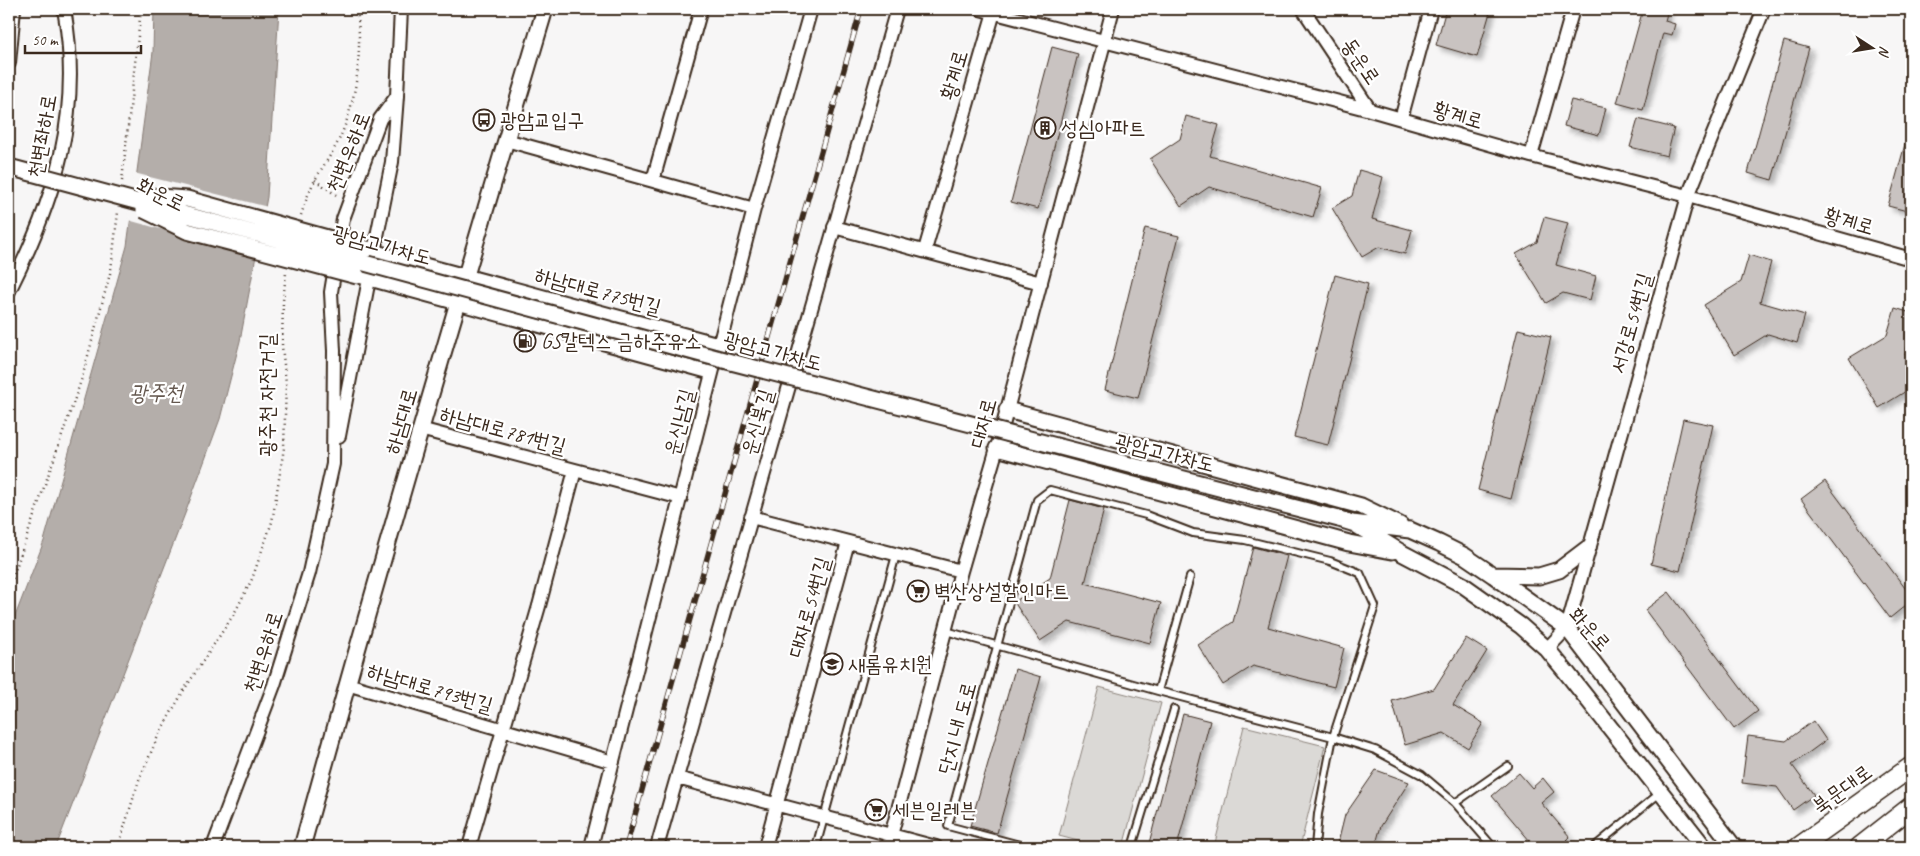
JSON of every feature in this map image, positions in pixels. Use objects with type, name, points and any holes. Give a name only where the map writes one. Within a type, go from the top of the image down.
[{"type":"main road","name":"북문대로","points":[[1800,847],[1911,767]]},
{"type":"main road","points":[[1860,847],[1911,808]]},
{"type":"main road","points":[[1877,847],[1888,825]]},
{"type":"street","points":[[9,63],[14,9]]},
{"type":"street","name":"천변좌하로","points":[[9,291],[29,252],[52,194],[65,136],[70,104],[71,72],[64,9]]},
{"type":"street","name":"천변우하로","points":[[370,250],[392,162],[398,96],[401,9]]},
{"type":"street","name":"하남대로","points":[[302,847],[420,429],[545,9]]},
{"type":"street","points":[[652,180],[701,9]]},
{"type":"street","name":"운신남길","points":[[591,847],[754,209],[810,9]]},
{"type":"street","name":"운신북길","points":[[657,847],[897,9]]},
{"type":"street","name":"황계로","points":[[980,9],[1370,110],[1531,156],[1688,196],[1911,259]]},
{"type":"street","name":"대자로","points":[[888,847],[961,571],[997,448],[1113,9]]},
{"type":"street","name":"동운로","points":[[1303,9],[1370,110]]},
{"type":"street","points":[[1401,119],[1432,9]]},
{"type":"street","points":[[1531,156],[1573,9]]},
{"type":"street","name":"서강로54번길","points":[[1547,650],[1567,628],[1688,196],[1764,9]]},
{"type":"street","name":"황계로","points":[[925,250],[994,12]]},
{"type":"street","name":"천변우하로","points":[[333,464],[334,351],[331,292],[343,219],[380,119],[398,96]]},
{"type":"street","points":[[506,140],[754,209]]},
{"type":"street","points":[[9,167],[117,195]]},
{"type":"street","name":"화운로","points":[[117,195],[187,199],[466,276]]},
{"type":"street","name":"화운로","points":[[117,195],[187,231],[458,303]]},
{"type":"street","name":"광암고가차도","points":[[117,195],[731,362],[1346,521]]},
{"type":"street","points":[[834,227],[925,250],[1041,283]]},
{"type":"street","name":"하남대로775번길","points":[[466,276],[720,344]]},
{"type":"street","name":"천변우하로","points":[[213,847],[274,685],[309,573],[333,464],[363,277]]},
{"type":"street","points":[[458,303],[712,373]]},
{"type":"street","points":[[1007,410],[1361,506],[1410,530]]},
{"type":"street","name":"하남대로781번길","points":[[420,429],[681,498]]},
{"type":"street","points":[[997,448],[1349,543],[1402,553]]},
{"type":"street","name":"하남대로781번길","points":[[539,606],[575,470]]},
{"type":"street","name":"대자로54번길","points":[[751,517],[961,571]]},
{"type":"street","points":[[1346,521],[1463,585],[1521,626],[1547,650],[1567,673],[1704,847]]},
{"type":"street","name":"화운로","points":[[1346,521],[1410,530],[1465,556],[1567,628],[1734,847]]},
{"type":"street","name":"대자로54번길","points":[[765,847],[848,542]]},
{"type":"street","points":[[1493,575],[1539,576],[1559,570],[1588,548]]},
{"type":"street","name":"하남대로793번길","points":[[469,847],[539,606]]},
{"type":"street","name":"하남대로793번길","points":[[347,684],[613,762]]},
{"type":"street","points":[[677,778],[936,847]]},
{"type":"lane","points":[[996,645],[1037,500],[1050,490],[1146,515],[1193,533],[1245,540],[1330,561],[1360,573],[1375,606],[1333,737],[1318,814],[1315,847]]},
{"type":"lane","points":[[816,847],[896,555]]},
{"type":"lane","points":[[1158,692],[1190,577]]},
{"type":"lane","points":[[946,631],[1158,692],[1333,737],[1375,750],[1422,775],[1455,803],[1494,847]]},
{"type":"lane","name":"단지 내 도로","points":[[996,645],[948,826],[1027,847]]},
{"type":"lane","points":[[1132,847],[1174,709]]},
{"type":"lane","points":[[1455,803],[1508,766]]},
{"type":"lane","points":[[1594,847],[1660,793]]},
{"type":"path","points":[[9,588],[82,378],[111,270],[117,195],[141,9]]},
{"type":"path","points":[[298,221],[315,180],[342,133],[358,72],[357,9]]},
{"type":"path","points":[[315,180],[349,204]]},
{"type":"path","name":"광주천 자전거길","points":[[118,847],[139,780],[159,734],[184,690],[234,614],[252,579],[272,522],[283,463],[286,422],[286,383],[282,346],[286,272]]},
{"type":"shaded area","points":[[1099,687],[1161,703],[1123,847],[1101,847],[1059,836]]},
{"type":"shaded area","points":[[1244,726],[1325,746],[1300,847],[1214,847]]},
{"type":"water","name":"광주천","points":[[154,9],[279,9],[267,197],[240,341],[220,419],[56,847],[9,847],[9,632],[44,541],[127,246],[153,52]]},
{"type":"pier","points":[[134,173],[268,207],[258,256],[128,220]]},
{"type":"building","points":[[1446,9],[1491,9],[1477,57],[1436,45]]},
{"type":"building","points":[[1643,9],[1668,9],[1665,21],[1675,24],[1672,35],[1663,33],[1643,110],[1617,103]]},
{"type":"building","points":[[1784,41],[1809,48],[1772,180],[1748,173]]},
{"type":"building","name":"성심아파트","points":[[1052,47],[1078,54],[1038,209],[1011,202]]},
{"type":"building","points":[[1571,100],[1606,108],[1599,135],[1564,126]]},
{"type":"building","points":[[1186,116],[1219,125],[1210,156],[1322,188],[1313,217],[1209,187],[1181,206],[1150,159],[1180,139]]},
{"type":"building","points":[[1638,119],[1674,128],[1667,156],[1630,147]]},
{"type":"building","points":[[1907,137],[1911,137],[1911,212],[1888,206]]},
{"type":"building","points":[[1359,170],[1383,177],[1372,219],[1412,230],[1405,254],[1379,247],[1362,257],[1332,208],[1352,196]]},
{"type":"building","points":[[1544,217],[1568,223],[1556,265],[1596,276],[1590,300],[1563,293],[1546,303],[1516,254],[1537,242]]},
{"type":"building","points":[[1145,228],[1179,236],[1138,398],[1105,390]]},
{"type":"building","points":[[1749,255],[1771,262],[1760,302],[1805,315],[1797,343],[1768,334],[1734,355],[1704,305],[1741,282]]},
{"type":"building","points":[[1335,275],[1368,284],[1328,445],[1294,437]]},
{"type":"building","points":[[1895,308],[1911,313],[1911,333],[1905,355],[1911,356],[1911,388],[1879,408],[1849,358],[1887,335]]},
{"type":"building","points":[[1518,329],[1551,337],[1511,499],[1478,490]]},
{"type":"building","points":[[1683,419],[1713,425],[1680,571],[1651,564]]},
{"type":"building","points":[[1825,481],[1911,596],[1911,601],[1890,618],[1801,499]]},
{"type":"building","points":[[1070,500],[1104,509],[1085,583],[1161,603],[1150,643],[1069,622],[1040,641],[1014,602],[1050,578]]},
{"type":"building","points":[[1253,547],[1287,556],[1268,627],[1344,648],[1334,687],[1253,666],[1223,685],[1198,645],[1233,622]]},
{"type":"building","points":[[1669,592],[1758,711],[1734,729],[1645,610]]},
{"type":"building","points":[[1466,638],[1487,651],[1453,705],[1483,723],[1468,748],[1444,733],[1405,745],[1392,701],[1434,689]]},
{"type":"building","points":[[1015,669],[1041,677],[997,833],[970,826]]},
{"type":"building","points":[[1183,714],[1210,721],[1177,847],[1148,847]]},
{"type":"building","points":[[1813,721],[1826,740],[1792,765],[1814,795],[1793,810],[1777,787],[1742,783],[1748,736],[1786,741]]},
{"type":"building","points":[[1376,770],[1409,782],[1381,826],[1375,847],[1337,847],[1345,815]]},
{"type":"building","points":[[1519,773],[1532,788],[1543,778],[1554,792],[1541,803],[1570,837],[1567,840],[1573,847],[1535,847],[1492,796]]},
{"type":"railway","points":[[626,847],[861,9]]},
{"type":"place","name":"광암교입구","points":[[484,120]]},
{"type":"place","name":"성심아파트","points":[[1045,128]]},
{"type":"place","name":"GS칼텍스 금하주유소","points":[[525,341]]},
{"type":"place","name":"벽산상설할인마트","points":[[918,591]]},
{"type":"place","name":"새롬유치원","points":[[832,664]]},
{"type":"place","name":"세븐일레븐","points":[[876,810]]}]
